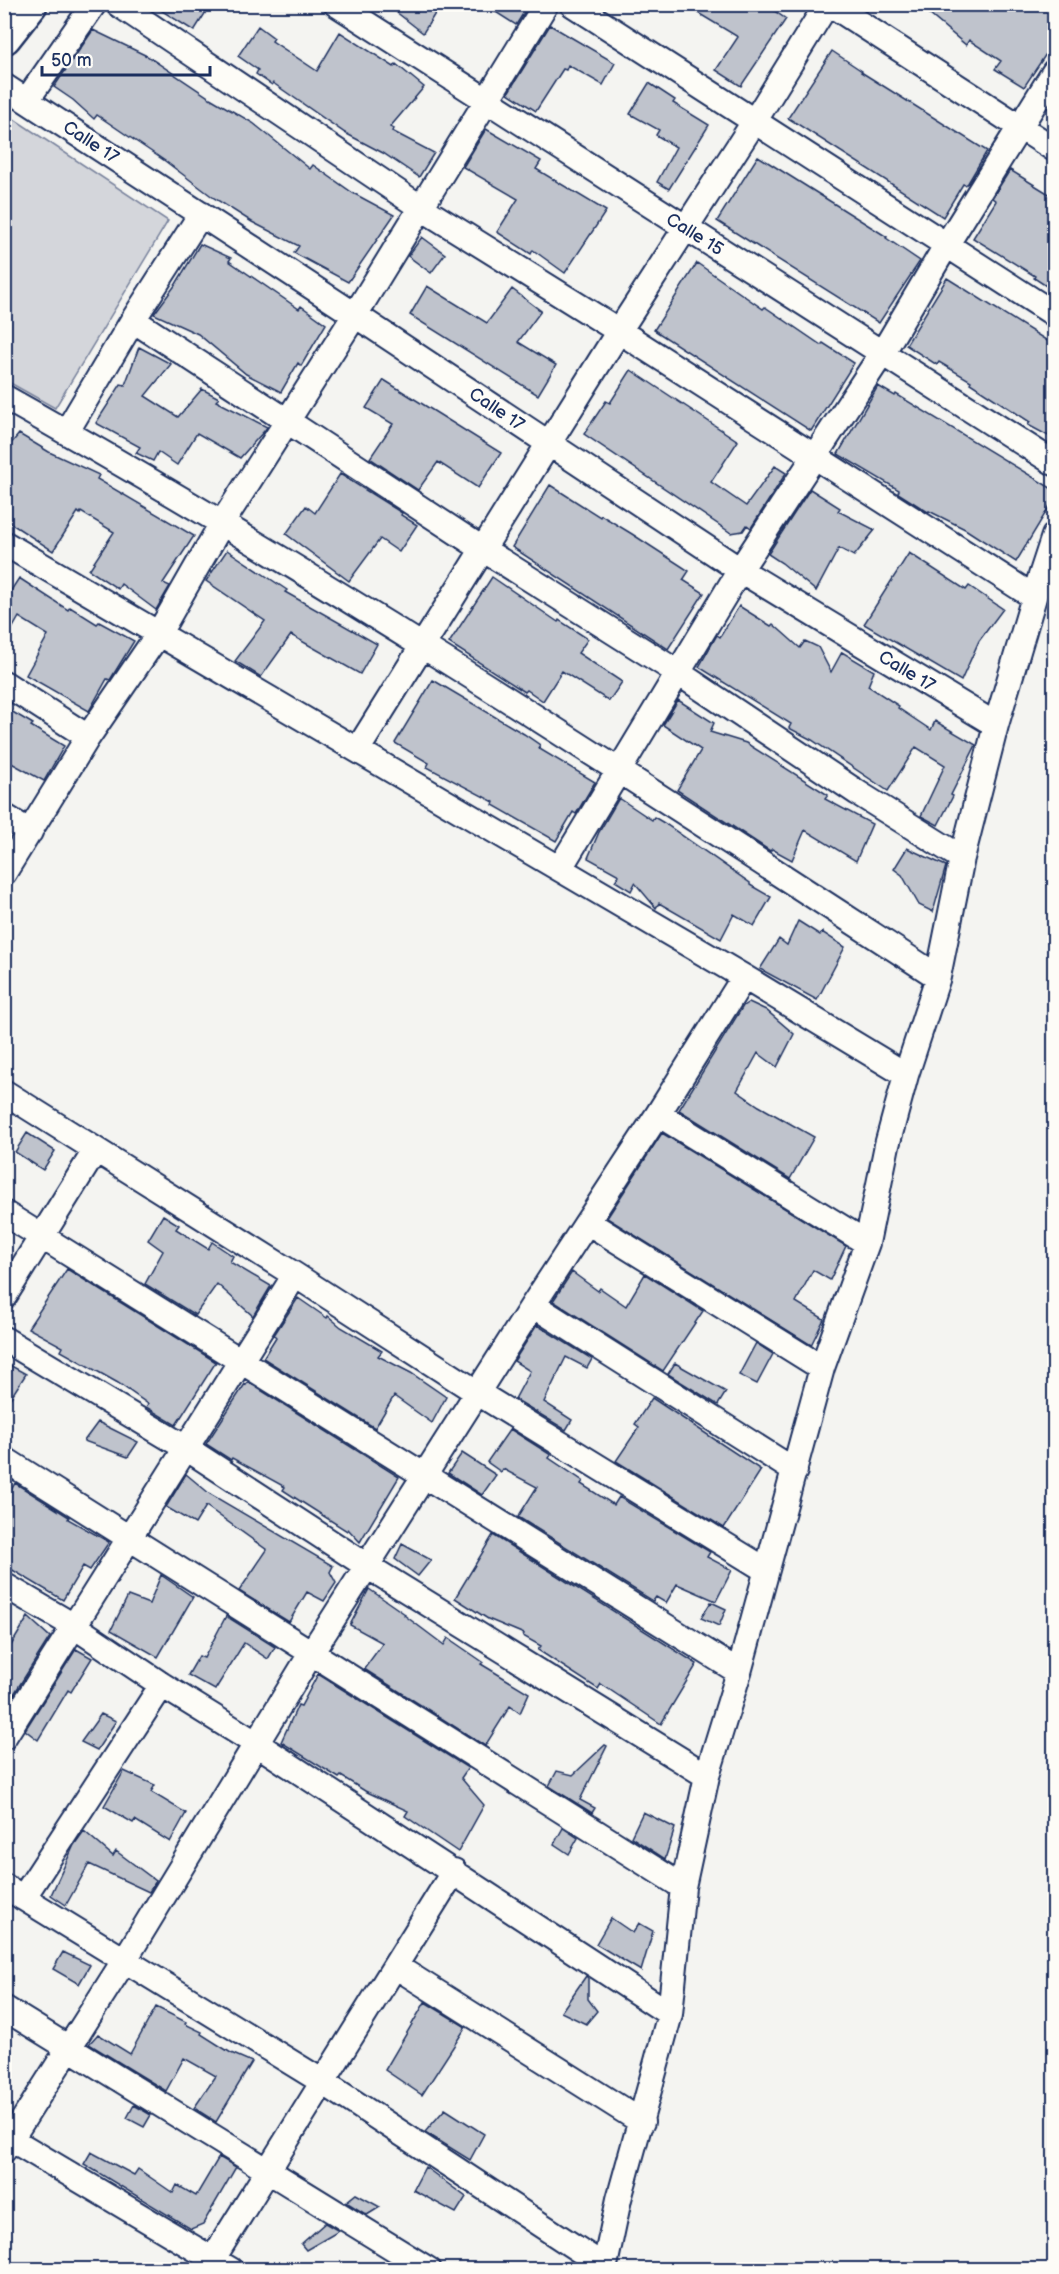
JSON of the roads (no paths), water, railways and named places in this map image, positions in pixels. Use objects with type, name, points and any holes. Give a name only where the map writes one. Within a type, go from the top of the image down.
[{"type":"highway","points":[[4,37],[30,4]]},
{"type":"street","points":[[27,100],[94,4]]},
{"type":"street","points":[[117,4],[420,207],[619,331],[1034,597]]},
{"type":"street","name":"Calle 15","points":[[336,4],[1054,463]]},
{"type":"street","points":[[4,873],[88,737],[159,633],[222,523],[355,315],[546,4]]},
{"type":"street","points":[[572,4],[1054,314]]},
{"type":"street","points":[[358,749],[484,550],[548,443],[829,4],[1054,149]]},
{"type":"street","points":[[560,868],[617,769],[740,570],[883,352],[1054,72]]},
{"type":"street","name":"Calle 17","points":[[4,86],[740,570],[996,725]]},
{"type":"street","points":[[67,431],[133,320],[201,214]]},
{"type":"street","points":[[133,320],[484,550],[677,672],[858,793],[962,858]]},
{"type":"street","points":[[5,399],[67,431],[424,645],[938,976]]},
{"type":"street","points":[[162,1685],[14,1892],[323,2082],[604,2268],[619,2199],[670,2014],[683,1887],[707,1776],[739,1672],[822,1368],[867,1243],[887,1145],[906,1075],[938,976],[962,858],[996,725],[1054,536]]},
{"type":"street","points":[[4,543],[560,868],[906,1075]]},
{"type":"street","points":[[4,683],[88,737]]},
{"type":"street","points":[[4,816],[30,832]]},
{"type":"street","points":[[454,1871],[267,2171],[216,2266],[7,2141],[124,1961],[312,1652],[423,1476],[478,1394],[533,1305],[589,1223],[744,977]]},
{"type":"street","points":[[4,1092],[295,1275],[478,1394],[766,1570]]},
{"type":"street","points":[[658,1114],[867,1243]]},
{"type":"street","points":[[4,1297],[95,1150]]},
{"type":"street","points":[[4,1213],[739,1672]]},
{"type":"street","points":[[589,1223],[822,1368]]},
{"type":"street","points":[[4,1737],[295,1275]]},
{"type":"street","points":[[533,1305],[795,1470]]},
{"type":"street","points":[[4,1339],[186,1448],[368,1566],[707,1776]]},
{"type":"street","points":[[4,1459],[683,1887]]},
{"type":"street","points":[[4,1585],[74,1626],[162,1685],[454,1871],[670,2014]]},
{"type":"street","points":[[395,1966],[642,2122]]},
{"type":"street","points":[[4,2008],[429,2270]]}]
